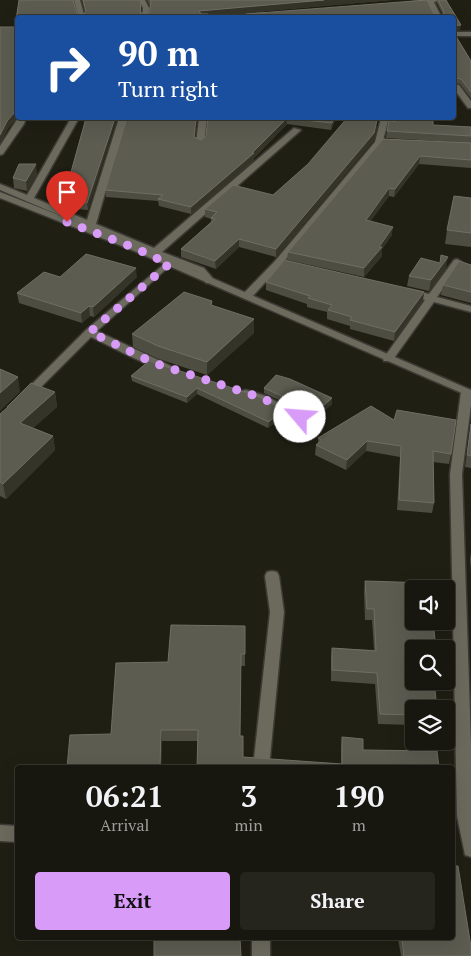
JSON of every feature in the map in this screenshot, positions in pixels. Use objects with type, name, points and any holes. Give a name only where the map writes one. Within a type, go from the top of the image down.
[{"type":"street","points":[[77,0],[81,15]]},
{"type":"street","points":[[142,0],[146,8],[145,15]]},
{"type":"street","points":[[402,4],[438,0]]},
{"type":"street","points":[[431,2],[438,15]]},
{"type":"street","points":[[244,15],[270,13]]},
{"type":"street","points":[[456,34],[471,34]]},
{"type":"street","points":[[458,87],[471,106]]},
{"type":"street","points":[[0,152],[21,120]]},
{"type":"street","points":[[29,200],[74,120]]},
{"type":"street","points":[[92,224],[122,120]]},
{"type":"street","points":[[200,143],[203,120]]},
{"type":"street","points":[[247,296],[283,264],[383,142],[384,120]]},
{"type":"street","points":[[156,252],[298,130]]},
{"type":"street","points":[[0,187],[201,270],[210,281]]},
{"type":"street","points":[[0,195],[135,248],[469,393],[456,474],[459,816],[471,849]]},
{"type":"street","points":[[388,359],[457,262]]},
{"type":"street","points":[[20,401],[90,332],[169,264]]},
{"type":"street","points":[[394,289],[432,297],[471,310]]},
{"type":"street","points":[[90,332],[154,363],[179,371]]},
{"type":"street","points":[[238,390],[262,398],[300,417]]},
{"type":"street","points":[[261,765],[277,612],[272,576]]},
{"type":"street","points":[[0,833],[15,834]]},
{"type":"street","points":[[261,940],[261,956]]},
{"type":"building","points":[[19,0],[73,0],[77,13],[84,14],[86,11],[83,0],[140,0],[140,13],[149,13],[150,0],[324,0],[199,11],[201,14],[208,15],[17,15]]},
{"type":"building","points":[[427,0],[434,14],[443,15],[246,15]]},
{"type":"building","points":[[438,0],[446,0],[455,15],[443,15],[444,12]]},
{"type":"building","points":[[456,17],[461,25],[456,26]]},
{"type":"building","points":[[0,27],[15,27],[15,110],[0,135]]},
{"type":"building","points":[[456,36],[471,61],[471,92],[461,79],[456,78]]},
{"type":"building","points":[[85,120],[114,120],[87,203],[63,201]]},
{"type":"building","points":[[126,120],[196,120],[194,137],[201,140],[206,136],[208,120],[285,120],[252,153],[254,153],[191,207],[158,199],[163,195],[105,190]]},
{"type":"building","points":[[305,120],[333,120],[332,123]]},
{"type":"building","points":[[345,120],[377,120],[374,133],[276,249],[239,239],[215,261],[181,249],[215,219],[211,218],[217,212],[205,209],[233,185],[273,195],[308,164]]},
{"type":"building","points":[[400,120],[433,120],[433,125],[471,127],[471,136],[387,131],[389,121],[399,122]]},
{"type":"building","points":[[383,139],[471,143],[471,160],[420,156],[395,189],[389,188],[366,220],[393,227],[379,247],[382,247],[364,268],[288,252]]},
{"type":"building","points":[[19,164],[36,164],[26,181],[13,178]]},
{"type":"building","points":[[454,196],[471,198],[471,233],[447,230]]},
{"type":"building","points":[[86,254],[136,268],[93,307],[89,306],[81,313],[17,293],[44,272],[60,277]]},
{"type":"building","points":[[441,255],[448,257],[431,280],[409,276],[421,258],[440,263]]},
{"type":"building","points":[[284,260],[424,292],[395,332],[350,320],[352,317],[328,310],[332,305],[266,282]]},
{"type":"building","points":[[459,261],[471,265],[471,292],[443,285]]},
{"type":"building","points":[[184,292],[212,301],[211,305],[254,319],[207,362],[158,346],[132,334]]},
{"type":"building","points":[[149,361],[257,396],[296,416],[306,415],[308,410],[306,407],[264,388],[276,375],[290,379],[332,398],[296,430],[273,418],[269,422],[197,388],[187,397],[131,376]]},
{"type":"building","points":[[0,369],[18,377],[0,393]]},
{"type":"building","points":[[31,383],[55,392],[20,423],[53,436],[3,484],[0,482],[0,414]]},
{"type":"building","points":[[371,406],[394,420],[397,410],[456,420],[451,454],[433,451],[434,503],[399,500],[401,446],[367,441],[347,460],[316,445],[322,440],[318,438]]},
{"type":"building","points":[[471,424],[471,456],[467,455]]},
{"type":"building","points":[[365,581],[405,582],[405,630],[434,630],[435,640],[405,640],[405,690],[435,690],[436,700],[405,700],[405,715],[380,714],[377,673],[332,670],[332,648],[376,651],[374,609],[367,609]]},
{"type":"building","points":[[171,625],[245,626],[245,654],[241,654],[240,736],[243,736],[243,757],[342,764],[342,737],[363,739],[363,750],[437,751],[439,765],[197,765],[198,730],[161,730],[160,765],[67,765],[70,735],[111,734],[116,663],[168,662]]},
{"type":"building","points":[[455,866],[458,866],[471,956],[404,956],[402,940],[455,940]]},
{"type":"building","points":[[154,940],[240,940],[241,956],[154,956]]},
{"type":"route","points":[[67,222],[135,248],[169,264],[90,332],[154,363],[262,398],[300,417]]}]
